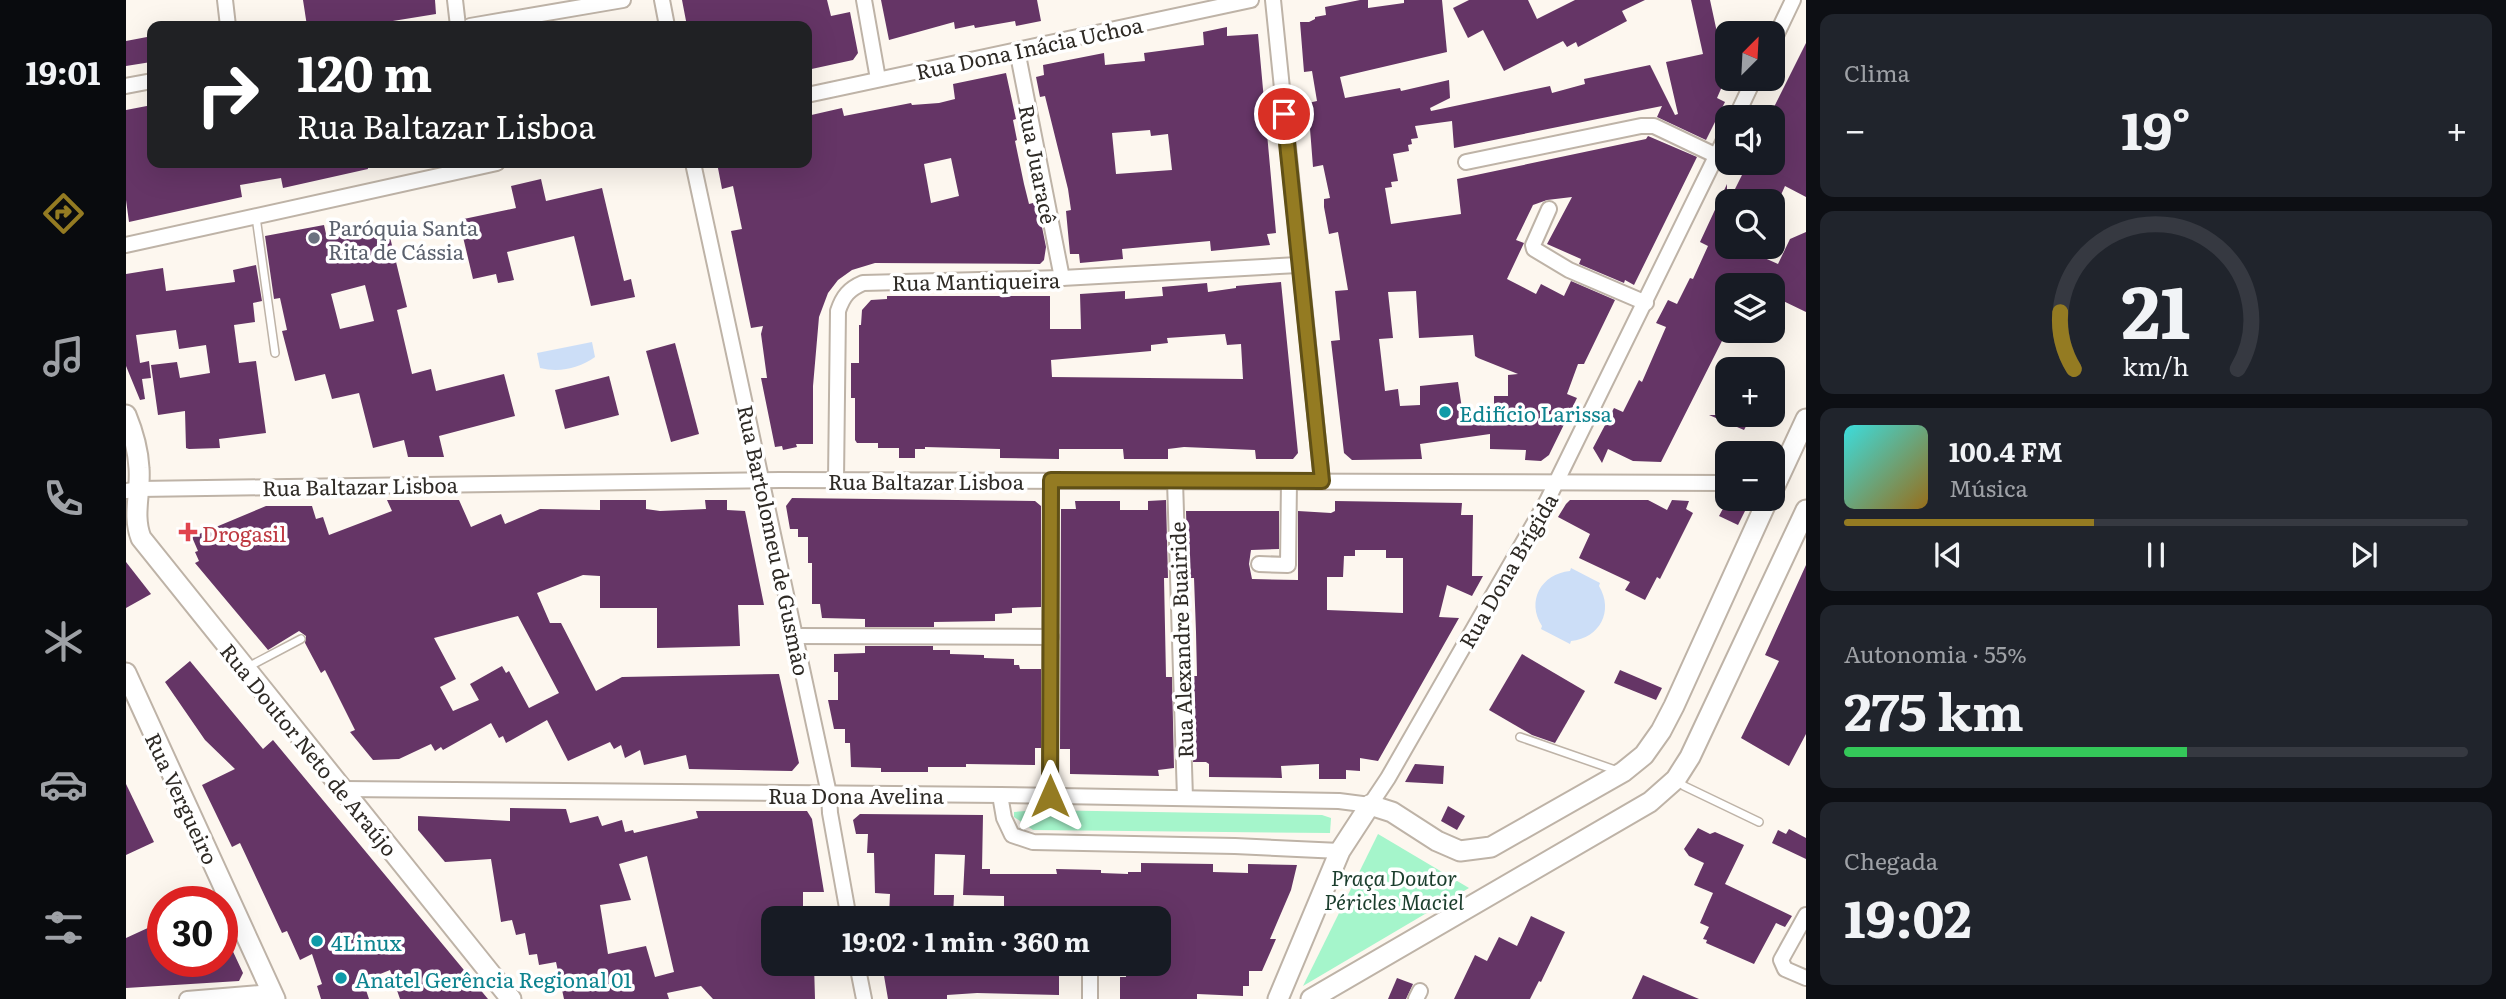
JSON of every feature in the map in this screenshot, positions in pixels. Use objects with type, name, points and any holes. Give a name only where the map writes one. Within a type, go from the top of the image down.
[{"type":"street","points":[[225,0],[227,21]]},
{"type":"street","points":[[455,0],[457,21]]},
{"type":"street","points":[[499,21],[623,0]]},
{"type":"street","points":[[662,0],[666,21]]},
{"type":"street","points":[[864,0],[878,79]]},
{"type":"street","name":"Rua Dona Inácia Uchoa","points":[[812,94],[1017,50],[1190,6],[1251,0]]},
{"type":"street","points":[[1273,0],[1322,481]]},
{"type":"street","points":[[1783,21],[1793,0]]},
{"type":"street","name":"Rua Juaracê","points":[[1017,50],[1062,278]]},
{"type":"street","points":[[126,86],[147,82]]},
{"type":"street","points":[[1466,162],[1641,126],[1654,126],[1715,155]]},
{"type":"street","name":"Rua Dona Brígida","points":[[1278,999],[1340,851],[1388,778],[1557,482],[1715,160]]},
{"type":"street","points":[[126,245],[474,168]]},
{"type":"street","name":"Rua Bartolomeu de Gusmão","points":[[694,168],[829,794],[847,906]]},
{"type":"street","points":[[1549,209],[1533,245],[1536,251],[1569,270],[1646,303]]},
{"type":"street","name":"Rua Mantiqueira","points":[[836,480],[838,311],[842,298],[853,287],[863,283],[1062,278],[1298,265]]},
{"type":"street","name":"Rua Doutor Neto de Araújo","points":[[126,415],[135,437],[139,467],[133,490],[136,524],[141,538],[511,999]]},
{"type":"street","points":[[1785,464],[1806,419]]},
{"type":"street","name":"Rua Baltazar Lisboa","points":[[133,490],[761,480],[1715,483]]},
{"type":"street","points":[[1050,796],[1051,480]]},
{"type":"street","name":"Rua Alexandre Buairide","points":[[1175,481],[1185,798]]},
{"type":"street","points":[[1259,564],[1288,565],[1289,481]]},
{"type":"street","points":[[1315,998],[1650,802],[1676,779],[1690,757],[1806,510]]},
{"type":"street","points":[[1370,805],[1392,813],[1437,841],[1460,851],[1476,850],[1491,847],[1623,772],[1644,755],[1661,731],[1763,511]]},
{"type":"street","points":[[796,636],[1051,637]]},
{"type":"street","name":"Rua Vergueiro","points":[[126,673],[274,996]]},
{"type":"street","name":"Rua Dona Avelina","points":[[343,789],[1000,795],[1339,801],[1370,805]]},
{"type":"street","points":[[1000,795],[1004,818],[1012,835],[1033,842],[1340,851]]},
{"type":"street","points":[[1806,915],[1781,960],[1784,969],[1806,978]]},
{"type":"street","points":[[859,976],[864,999]]},
{"type":"street","points":[[1090,976],[1090,999]]},
{"type":"street","points":[[187,999],[274,996]]},
{"type":"lane","points":[[256,216],[275,353]]},
{"type":"lane","points":[[246,668],[301,639]]},
{"type":"lane","points":[[1520,737],[1623,772]]},
{"type":"lane","points":[[1676,779],[1684,786],[1759,822]]},
{"type":"green space","points":[[1037,810],[1322,815],[1331,818],[1330,833],[1033,830],[1014,817],[1014,812]]},
{"type":"green space","name":"Praça Doutor Péricles Maciel","points":[[1378,834],[1469,888],[1303,986]]},
{"type":"water","points":[[592,342],[595,357],[582,364],[562,370],[540,368],[537,353]]},
{"type":"water","points":[[1571,568],[1600,583],[1605,605],[1602,622],[1597,629],[1590,635],[1571,641],[1570,644],[1541,629],[1536,598],[1544,583],[1551,577],[1570,571]]},
{"type":"building","points":[[303,0],[435,0],[436,14],[393,21],[306,21]]},
{"type":"building","points":[[682,0],[827,0],[831,16],[850,12],[858,53],[853,60],[812,69],[812,21],[686,21]]},
{"type":"building","points":[[881,0],[1037,0],[1041,21],[1016,26],[1015,21],[955,29],[954,22],[889,40]]},
{"type":"building","points":[[1360,0],[1368,0],[1368,8],[1404,3],[1404,0],[1442,0],[1447,52],[1340,77],[1345,98],[1400,88],[1401,91],[1449,80],[1450,98],[1430,108],[1431,111],[1550,86],[1552,93],[1585,84],[1584,79],[1650,65],[1675,115],[1678,114],[1666,62],[1703,54],[1691,0],[1710,0],[1715,23],[1715,91],[1720,91],[1717,98],[1725,102],[1724,105],[1715,105],[1715,122],[1706,140],[1657,117],[1662,106],[1454,148],[1452,121],[1415,126],[1418,138],[1411,139],[1409,151],[1393,154],[1398,181],[1391,182],[1392,187],[1385,188],[1391,224],[1461,214],[1457,179],[1646,139],[1648,136],[1697,157],[1634,285],[1579,264],[1581,259],[1547,244],[1572,197],[1533,205],[1516,240],[1524,243],[1507,279],[1536,294],[1541,284],[1564,296],[1571,281],[1615,300],[1584,364],[1578,364],[1567,394],[1577,398],[1549,455],[1541,461],[1525,460],[1526,450],[1490,449],[1490,434],[1420,444],[1422,459],[1352,460],[1344,453],[1331,341],[1340,340],[1335,291],[1348,290],[1338,232],[1329,234],[1324,199],[1330,198],[1323,165],[1313,167],[1308,103],[1317,101],[1312,71],[1304,72],[1300,22],[1309,22],[1315,17],[1326,15],[1325,7]],"holes":[[[1416,291],[1419,338],[1473,335],[1475,356],[1518,374],[1508,375],[1508,396],[1494,396],[1494,423],[1464,422],[1458,382],[1420,386],[1420,405],[1400,406],[1398,389],[1385,391],[1379,339],[1393,338],[1388,292]]]},
{"type":"building","points":[[1469,0],[1528,0],[1537,19],[1575,0],[1645,0],[1622,11],[1627,21],[1578,47],[1576,42],[1567,47],[1563,41],[1504,71],[1483,30],[1468,38],[1453,8]]},
{"type":"building","points":[[1227,27],[1227,36],[1258,34],[1276,233],[1267,234],[1270,245],[1211,251],[1210,241],[1122,249],[1123,259],[1080,263],[1079,254],[1070,254],[1066,211],[1071,210],[1068,189],[1045,96],[1040,97],[1036,77],[1044,75],[1043,65],[1104,53],[1105,65],[1145,61],[1144,53],[1204,45],[1203,32]],"holes":[[[1150,130],[1151,136],[1168,134],[1172,170],[1116,174],[1112,133]]]},
{"type":"building","points":[[147,37],[147,63],[126,66],[126,41]]},
{"type":"building","points":[[1806,43],[1806,197],[1785,186],[1784,189],[1735,189],[1742,175],[1785,175],[1785,105],[1775,105],[1782,91],[1785,91],[1785,85]]},
{"type":"building","points":[[1006,73],[1016,119],[1013,120],[1015,141],[1029,204],[1037,202],[1046,247],[1044,260],[1040,264],[875,263],[852,270],[838,280],[828,293],[819,317],[813,386],[813,444],[796,444],[797,447],[783,450],[782,446],[775,447],[761,378],[767,378],[761,334],[763,326],[751,328],[731,231],[742,229],[733,186],[722,189],[718,168],[812,168],[812,115],[842,108],[844,116],[911,103],[939,103],[955,99],[953,84]],"holes":[[[951,158],[959,196],[931,203],[924,164]]]},
{"type":"building","points":[[147,106],[147,168],[368,169],[283,188],[281,178],[240,185],[242,197],[129,222],[126,200],[126,110]]},
{"type":"building","points":[[541,179],[546,201],[602,188],[624,281],[631,279],[635,297],[591,306],[574,236],[507,252],[514,280],[498,283],[496,274],[473,279],[459,220],[516,208],[511,186]]},
{"type":"building","points":[[1715,210],[1715,259],[1767,259],[1778,264],[1780,259],[1785,259],[1785,249],[1790,239],[1806,232],[1806,312],[1785,302],[1785,273],[1715,273],[1715,343],[1721,343],[1661,462],[1633,461],[1608,449],[1602,463],[1593,448],[1614,408],[1623,412],[1639,380],[1642,382],[1666,327],[1656,323],[1668,300],[1677,304],[1690,278],[1693,279],[1708,246],[1700,242]]},
{"type":"building","points":[[324,225],[326,234],[364,229],[376,230],[384,235],[389,233],[407,307],[397,310],[412,374],[431,369],[436,391],[504,374],[515,416],[439,436],[444,457],[408,457],[404,440],[373,448],[359,393],[332,399],[325,374],[295,381],[282,331],[287,330],[280,298],[274,299],[265,236]],"holes":[[[365,285],[374,321],[340,329],[331,294]]]},
{"type":"building","points":[[256,265],[262,301],[253,303],[255,322],[234,325],[239,363],[256,361],[266,433],[219,439],[220,448],[186,448],[185,411],[158,415],[151,365],[177,362],[180,378],[210,373],[206,345],[179,349],[176,330],[136,335],[140,363],[149,361],[151,378],[142,379],[145,399],[140,400],[126,366],[126,274],[163,268],[166,291],[235,282],[233,270]]},
{"type":"building","points":[[1281,282],[1298,453],[1293,459],[1256,459],[1255,450],[1184,447],[1168,449],[1168,459],[1124,459],[1123,449],[1059,449],[1059,459],[1000,458],[1000,449],[925,447],[915,449],[915,458],[899,458],[899,448],[878,448],[878,443],[857,443],[855,440],[855,398],[851,398],[851,363],[859,363],[859,325],[862,310],[871,300],[887,299],[887,296],[1050,296],[1050,329],[1081,329],[1080,294],[1125,291],[1125,299],[1163,296],[1162,287],[1207,283],[1208,292],[1236,286]],"holes":[[[1225,334],[1227,345],[1241,344],[1243,379],[1052,377],[1051,360],[1151,351],[1151,345],[1168,343],[1167,338]]]},
{"type":"building","points":[[675,343],[699,434],[671,442],[646,351]]},
{"type":"building","points":[[609,376],[619,415],[565,429],[555,390]]},
{"type":"building","points":[[792,498],[1035,501],[1041,506],[1041,607],[1012,608],[1012,613],[995,614],[995,621],[934,622],[934,627],[865,627],[865,619],[822,618],[820,604],[812,604],[812,563],[808,563],[808,537],[798,537],[798,529],[790,529],[786,506]]},
{"type":"building","points":[[387,500],[459,500],[471,527],[501,514],[505,524],[540,509],[600,510],[600,500],[646,500],[646,509],[660,511],[706,509],[705,500],[727,500],[727,510],[745,511],[764,605],[738,605],[740,646],[657,648],[657,608],[600,608],[600,576],[583,575],[537,593],[550,623],[561,623],[596,691],[622,677],[779,674],[799,763],[792,771],[689,769],[686,755],[644,765],[640,750],[625,758],[621,745],[614,749],[610,742],[568,761],[547,720],[506,743],[503,736],[499,738],[491,723],[443,750],[441,747],[435,751],[431,744],[399,759],[373,760],[350,732],[355,730],[325,670],[321,673],[305,643],[306,636],[299,631],[268,650],[195,563],[199,561],[195,552],[198,551],[192,537],[266,506],[312,506],[316,519],[323,517],[329,535],[392,511]],"holes":[[[518,616],[559,693],[529,708],[509,671],[506,673],[502,666],[470,684],[479,700],[453,711],[440,687],[456,679],[434,638]]]},
{"type":"building","points":[[1166,500],[1166,677],[1172,677],[1174,768],[1158,770],[1159,776],[1070,774],[1070,749],[1060,749],[1061,509],[1076,509],[1075,501],[1120,501],[1120,510],[1148,510],[1148,501]]},
{"type":"building","points":[[1570,500],[1648,500],[1667,510],[1672,500],[1689,501],[1686,509],[1693,513],[1660,579],[1657,577],[1645,600],[1625,590],[1630,582],[1579,558],[1590,534],[1558,517]]},
{"type":"building","points":[[1335,501],[1462,503],[1461,515],[1473,515],[1472,576],[1483,576],[1472,596],[1447,585],[1439,617],[1459,618],[1378,761],[1360,758],[1360,771],[1346,770],[1346,779],[1319,779],[1319,764],[1281,766],[1282,778],[1209,777],[1209,764],[1193,762],[1191,676],[1197,676],[1196,632],[1194,578],[1188,578],[1186,511],[1279,511],[1279,549],[1251,550],[1249,564],[1252,579],[1298,580],[1298,511],[1335,511]],"holes":[[[1355,550],[1386,550],[1386,558],[1403,558],[1403,613],[1327,610],[1327,577],[1343,577],[1344,556],[1355,556]]]},
{"type":"building","points":[[1722,511],[1745,511],[1738,525],[1719,516]]},
{"type":"building","points":[[126,562],[151,594],[126,608]]},
{"type":"building","points":[[1806,565],[1806,734],[1789,766],[1741,738],[1779,661],[1765,655]]},
{"type":"building","points":[[865,646],[933,646],[933,650],[950,650],[950,654],[1014,659],[1014,665],[1019,665],[1020,669],[1041,669],[1041,748],[1035,748],[1035,765],[966,764],[966,767],[928,767],[928,772],[881,772],[881,768],[851,767],[850,743],[845,743],[845,729],[834,729],[828,700],[838,700],[838,672],[834,672],[834,654],[865,653]]},
{"type":"building","points":[[1522,654],[1585,691],[1555,743],[1532,735],[1489,710]]},
{"type":"building","points":[[190,661],[263,749],[273,740],[488,999],[400,999],[390,970],[363,981],[369,999],[321,999],[317,986],[322,984],[312,954],[300,960],[287,931],[282,933],[240,843],[232,847],[202,785],[235,769],[205,740],[165,682]]},
{"type":"building","points":[[1620,670],[1662,688],[1656,700],[1614,683]]},
{"type":"building","points":[[1415,764],[1444,766],[1443,784],[1405,782]]},
{"type":"building","points":[[126,784],[154,842],[126,855]]},
{"type":"building","points":[[1448,806],[1465,816],[1457,830],[1441,821]]},
{"type":"building","points":[[510,808],[566,809],[570,823],[598,816],[602,826],[622,820],[625,832],[633,830],[634,833],[698,818],[696,811],[807,811],[812,819],[824,892],[803,892],[803,906],[761,906],[761,976],[814,976],[815,999],[713,999],[701,986],[667,993],[669,999],[564,999],[556,962],[539,965],[537,954],[529,955],[525,933],[516,935],[512,920],[501,922],[491,859],[445,862],[418,830],[418,816],[510,821]],"holes":[[[647,856],[674,972],[655,977],[646,946],[608,954],[600,905],[631,900],[619,864]]]},
{"type":"building","points":[[860,814],[983,815],[982,869],[990,869],[990,874],[1057,874],[1056,869],[1101,870],[1101,873],[1128,874],[1141,872],[1141,863],[1213,864],[1213,872],[1248,873],[1248,864],[1297,865],[1291,890],[1270,939],[1276,939],[1262,971],[1249,971],[1249,986],[1243,986],[1243,996],[1197,994],[1197,999],[1120,999],[1120,977],[1171,976],[1171,906],[1004,906],[1004,896],[963,895],[965,855],[935,854],[934,895],[954,895],[954,906],[889,906],[890,894],[875,893],[874,853],[867,853],[868,834],[856,834],[853,820]]},
{"type":"building","points":[[1698,828],[1710,834],[1715,832],[1744,845],[1725,884],[1792,916],[1785,927],[1776,923],[1754,964],[1706,943],[1707,940],[1703,939],[1709,927],[1700,923],[1713,893],[1694,885],[1704,863],[1689,856],[1684,849]]},
{"type":"building","points":[[1789,829],[1806,838],[1806,859],[1772,843],[1778,830],[1786,834]]},
{"type":"building","points":[[1531,916],[1565,932],[1530,999],[1454,999],[1475,955],[1487,961],[1499,937],[1517,946]]},
{"type":"building","points":[[147,928],[147,977],[238,977],[238,962],[243,973],[239,981],[126,988],[126,938]]},
{"type":"building","points":[[1643,975],[1699,999],[1632,999]]},
{"type":"building","points":[[884,976],[1059,976],[1059,995],[977,993],[947,995],[947,999],[888,999]]},
{"type":"building","points":[[1397,978],[1413,984],[1406,999],[1388,999]]},
{"type":"place","name":"Paróquia Santa Rita de Cássia","points":[[314,238]]},
{"type":"place","name":"Edifício Larissa","points":[[1445,412]]},
{"type":"place","name":"Drogasil","points":[[188,532]]},
{"type":"place","name":"4Linux","points":[[317,941]]},
{"type":"place","name":"Anatel Gerência Regional 01","points":[[341,978]]},
{"type":"route","points":[[1050,796],[1051,480],[1322,481],[1284,114]]}]
